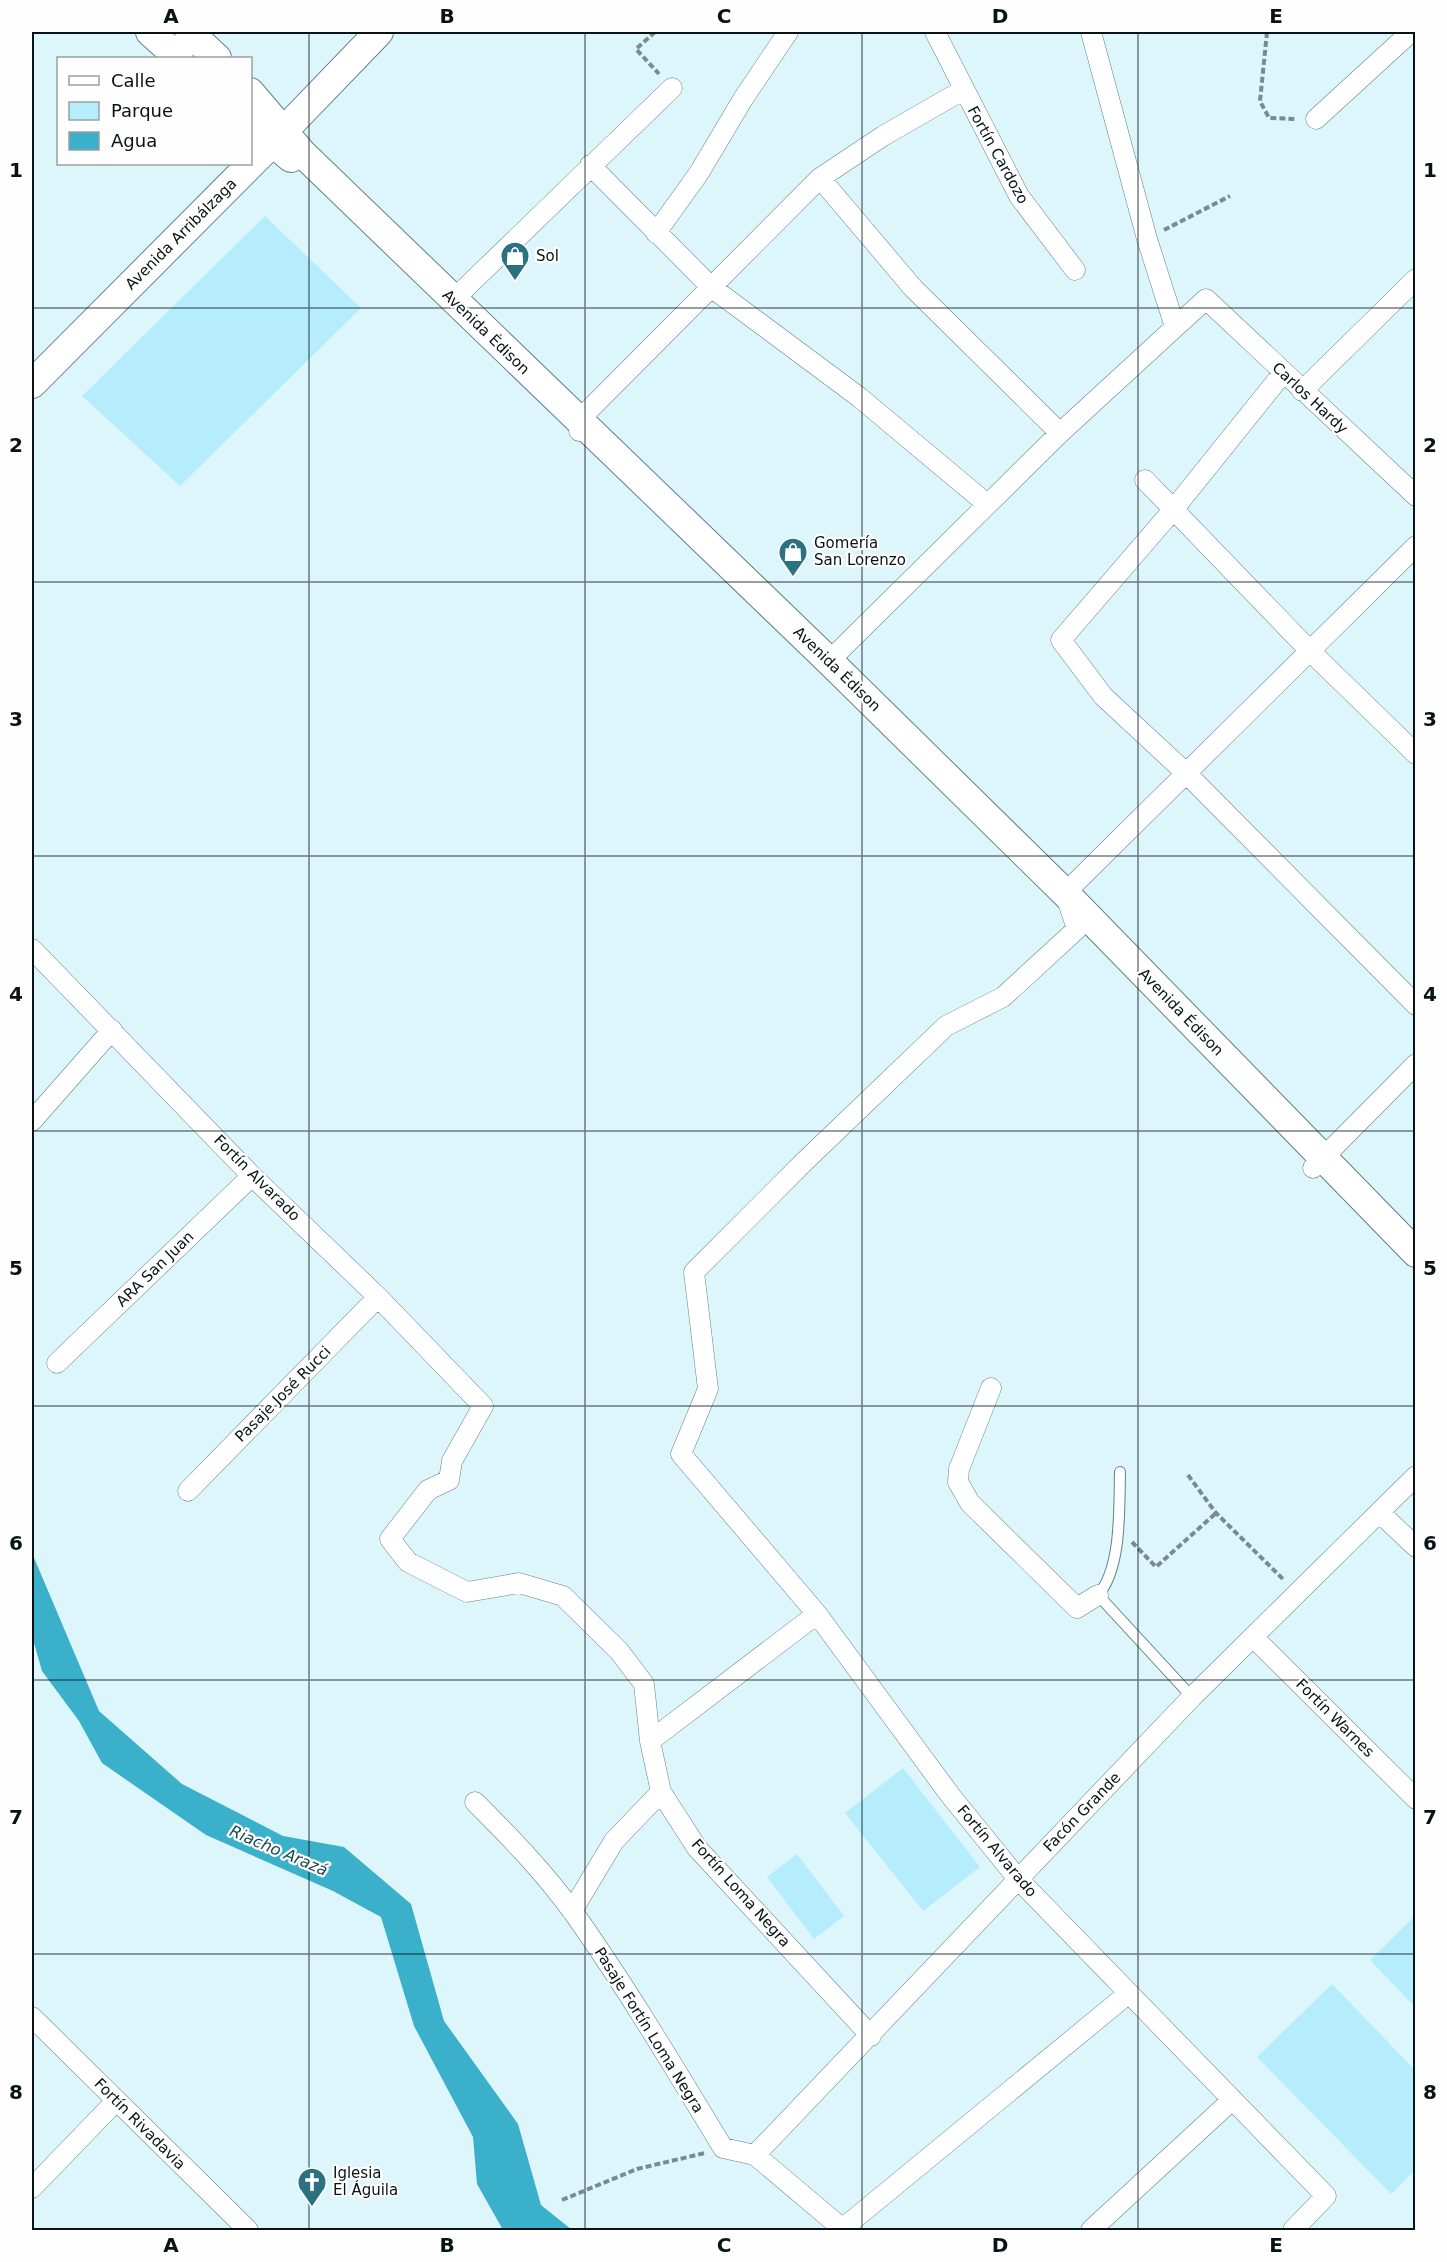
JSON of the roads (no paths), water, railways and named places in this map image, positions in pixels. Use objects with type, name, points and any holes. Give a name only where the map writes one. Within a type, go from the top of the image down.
[{"type":"main road","points":[[150,32],[178,57]]},
{"type":"main road","points":[[189,32],[216,57]]},
{"type":"main road","name":"Avenida Arribálzaga","points":[[252,162],[379,32]]},
{"type":"main road","name":"Avenida Édison","points":[[252,95],[278,136],[304,168],[829,660],[1065,893],[1318,1162],[1416,1276]]},
{"type":"main road","name":"Avenida Édison","points":[[252,125],[278,136],[302,153],[878,723],[1077,929],[1318,1162],[1416,1253]]},
{"type":"main road","name":"Avenida Arribálzaga","points":[[32,384],[249,165]]},
{"type":"street","points":[[656,233],[699,173],[743,99],[788,32]]},
{"type":"street","points":[[829,660],[1059,433],[1175,327],[1146,239],[1091,32]]},
{"type":"street","points":[[1316,119],[1411,32]]},
{"type":"street","name":"Fortín Cardozo","points":[[942,33],[963,90],[1019,196],[1075,270]]},
{"type":"street","points":[[453,300],[672,88]]},
{"type":"street","points":[[579,428],[711,287],[820,178],[883,135],[963,90]]},
{"type":"street","points":[[590,165],[711,287],[859,397],[987,504]]},
{"type":"street","points":[[820,178],[913,288],[1059,433]]},
{"type":"street","points":[[1302,391],[1416,279]]},
{"type":"street","name":"Carlos Hardy","points":[[1175,327],[1206,299],[1416,496]]},
{"type":"street","points":[[1283,373],[1173,510],[1061,640],[1103,696],[1187,774],[1416,1005]]},
{"type":"street","points":[[1145,480],[1311,652],[1416,754]]},
{"type":"street","points":[[1077,929],[1065,893],[1416,546]]},
{"type":"street","name":"Fortín Alvarado","points":[[1077,929],[1003,997],[946,1026],[805,1161],[694,1272],[708,1389],[681,1454],[817,1614],[950,1795],[1018,1879],[1130,1993],[1231,2101],[1326,2196],[1293,2230]]},
{"type":"street","name":"Fortín Alvarado","points":[[32,948],[252,1176],[378,1297],[483,1406],[452,1461],[449,1480],[428,1490],[390,1539]]},
{"type":"street","points":[[32,1121],[112,1030]]},
{"type":"street","points":[[1318,1162],[1416,1064]]},
{"type":"street","name":"ARA San Juan","points":[[57,1363],[252,1176]]},
{"type":"street","name":"Pasaje José Rucci","points":[[188,1491],[378,1297]]},
{"type":"street","points":[[991,1388],[959,1469],[958,1482],[970,1503],[1077,1608],[1098,1594]]},
{"type":"street","name":"Facón Grande","points":[[755,2155],[871,2036],[1192,1696],[1254,1638],[1416,1476]]},
{"type":"street","points":[[1380,1513],[1416,1547]]},
{"type":"street","name":"Fortín Loma Negra","points":[[390,1539],[408,1562],[467,1592],[519,1583],[563,1596],[619,1652],[644,1684],[650,1741],[661,1792],[698,1848],[871,2036]]},
{"type":"street","points":[[650,1741],[817,1614]]},
{"type":"street","name":"Fortín Warnes","points":[[1254,1638],[1416,1799]]},
{"type":"street","points":[[572,1911],[614,1841],[661,1792]]},
{"type":"street","name":"Pasaje Fortín Loma Negra","points":[[475,1802],[526,1853],[572,1911],[639,2011],[723,2148],[755,2155]]},
{"type":"street","points":[[755,2155],[843,2230],[1130,1993]]},
{"type":"street","name":"Fortín Rivadavia","points":[[32,2017],[248,2230]]},
{"type":"street","points":[[1091,2230],[1231,2101]]},
{"type":"street","points":[[32,2188],[116,2102]]},
{"type":"lane","points":[[1120,1472],[1118,1527],[1108,1583],[1098,1594],[1148,1652],[1192,1696]]},
{"type":"water","name":"Riacho Arazá","points":[[32,1553],[99,1711],[182,1784],[283,1836],[344,1847],[411,1904],[444,2021],[518,2124],[541,2205],[572,2230],[503,2230],[477,2184],[473,2137],[414,2026],[381,1917],[333,1891],[206,1835],[102,1763],[79,1721],[42,1671],[32,1636]]},
{"type":"place","name":"Sol","points":[[515,282]]},
{"type":"place","name":"Gomería San Lorenzo","points":[[793,578]]},
{"type":"place","name":"Iglesia El Águila","points":[[312,2208]]}]
